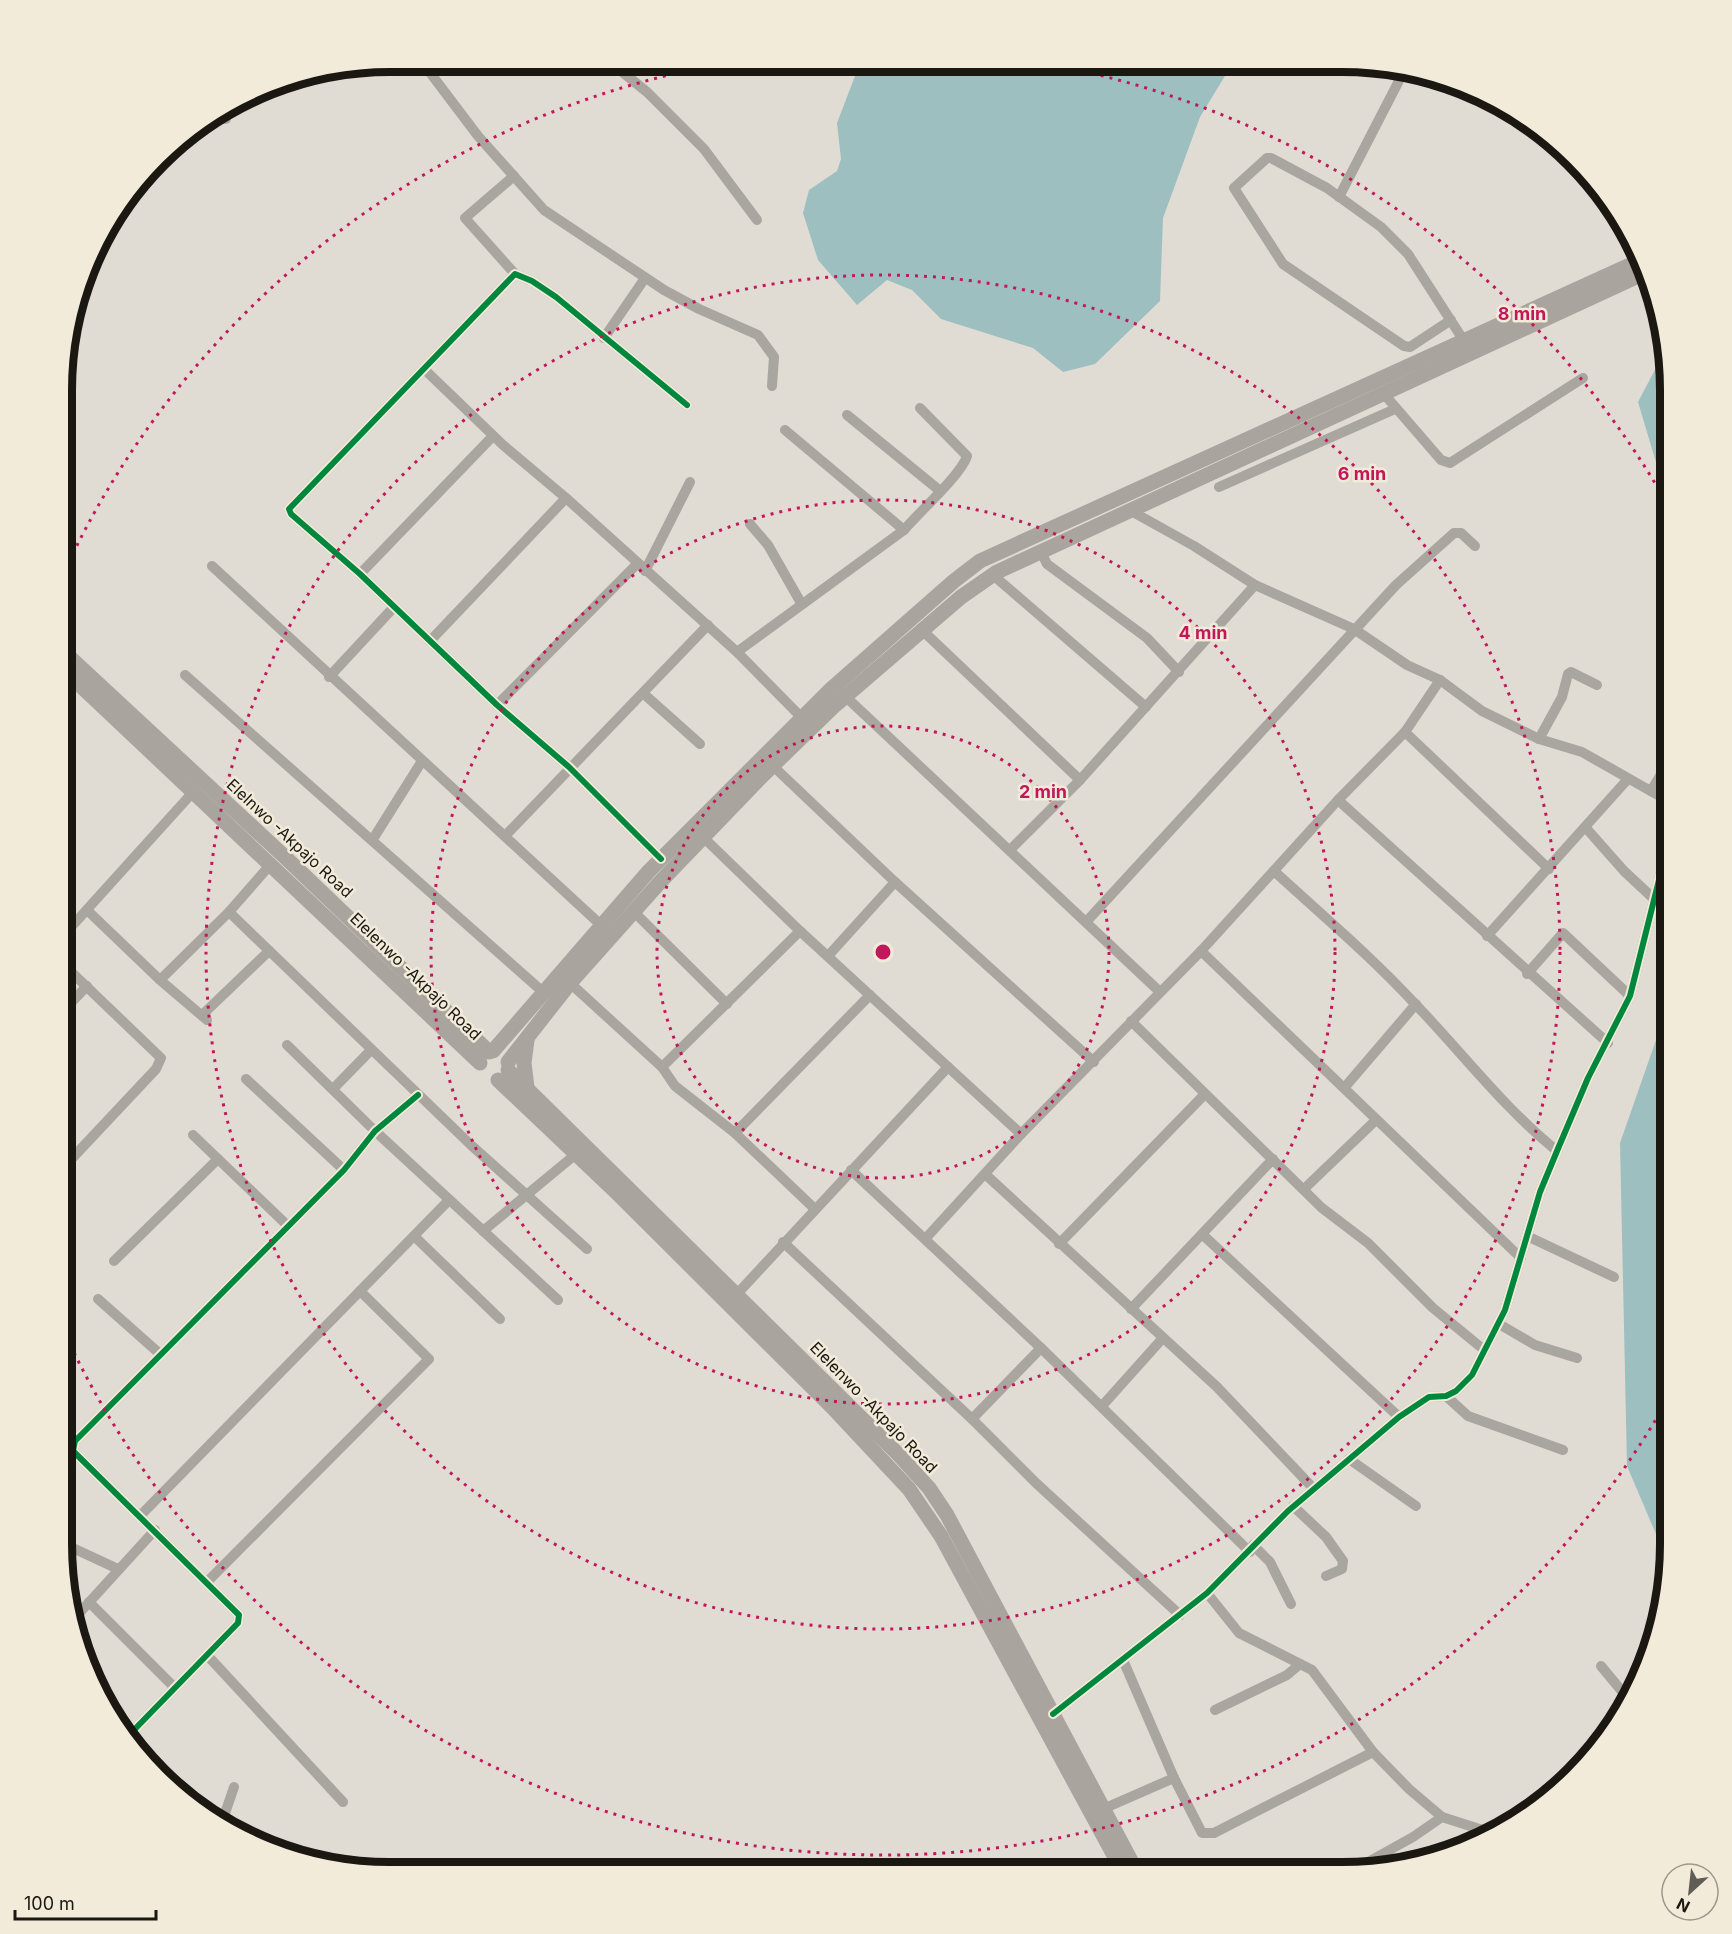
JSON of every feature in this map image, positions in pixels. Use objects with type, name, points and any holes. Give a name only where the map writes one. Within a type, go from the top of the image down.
[{"type":"main road","points":[[1634,264],[1536,316],[1384,394],[993,575],[961,597],[846,697],[773,766],[703,837],[570,983],[529,1034],[504,1071],[484,1076],[487,1056],[661,859],[802,717],[954,581],[980,561],[1464,341],[1536,316],[1639,275]]},
{"type":"main road","name":"Elelnwo -Akpajo Road","points":[[72,660],[469,1032],[487,1056]]},
{"type":"main road","name":"Elelenwo -Akpajo Road","points":[[72,677],[271,864],[487,1056]]},
{"type":"main road","points":[[469,1032],[491,1035],[511,1028]]},
{"type":"main road","points":[[527,1088],[524,1056],[529,1034]]},
{"type":"main road","points":[[487,1056],[503,1054],[504,1071]]},
{"type":"main road","name":"Elelenwo -Akpajo Road","points":[[504,1071],[527,1088],[737,1294],[890,1445],[929,1488],[947,1515],[1132,1862]]},
{"type":"main road","name":"Elelenwo -Akpajo Road","points":[[504,1071],[576,1154],[835,1410],[909,1489],[941,1536],[1118,1862]]},
{"type":"street","points":[[430,72],[478,136],[544,210],[645,278],[699,309],[758,335],[774,357],[772,386]]},
{"type":"street","points":[[622,72],[647,92],[704,149],[757,220]]},
{"type":"street","points":[[1339,197],[1401,77]]},
{"type":"street","points":[[1451,320],[1410,346],[1404,346],[1283,264],[1234,188],[1267,158],[1275,158],[1339,197],[1382,227],[1408,254],[1451,320],[1464,341]]},
{"type":"street","points":[[514,176],[465,218],[515,274],[532,281],[556,297],[687,405]]},
{"type":"street","points":[[515,274],[289,508],[291,514],[360,574],[497,705],[569,768],[661,859]]},
{"type":"street","points":[[604,338],[645,278]]},
{"type":"street","points":[[424,369],[493,436],[708,625],[802,717]]},
{"type":"street","points":[[1384,394],[1441,460],[1450,463],[1583,378]]},
{"type":"street","points":[[737,652],[801,603],[904,530],[939,490],[963,468],[967,456],[920,408]]},
{"type":"street","points":[[1219,487],[1395,409]]},
{"type":"street","points":[[847,416],[939,490]]},
{"type":"street","points":[[785,430],[904,530]]},
{"type":"street","points":[[360,574],[493,436]]},
{"type":"street","points":[[497,705],[641,567],[690,482]]},
{"type":"street","points":[[430,640],[566,498]]},
{"type":"street","points":[[1131,511],[1194,546],[1255,585],[1354,629],[1407,665],[1440,680],[1482,711],[1539,739],[1582,752],[1627,780],[1660,796]]},
{"type":"street","points":[[750,524],[768,545],[801,603]]},
{"type":"street","points":[[1087,921],[1354,629],[1431,551],[1454,533],[1461,533],[1475,546]]},
{"type":"street","points":[[1041,552],[1047,564],[1147,638],[1179,672]]},
{"type":"street","points":[[212,566],[329,677],[602,926]]},
{"type":"street","points":[[993,575],[1146,707]]},
{"type":"street","points":[[1011,849],[1080,780],[1255,585]]},
{"type":"street","points":[[329,677],[394,607]]},
{"type":"street","points":[[505,836],[708,625]]},
{"type":"street","points":[[924,631],[1080,780]]},
{"type":"street","points":[[1539,739],[1562,697],[1568,674],[1571,672],[1597,685]]},
{"type":"street","points":[[185,675],[373,839],[543,992]]},
{"type":"street","points":[[926,1238],[1021,1134],[1201,951],[1338,800],[1405,732],[1440,680]]},
{"type":"street","points":[[644,694],[700,744]]},
{"type":"street","points":[[846,697],[1011,849],[1160,992]]},
{"type":"street","points":[[1405,732],[1549,869]]},
{"type":"street","points":[[373,839],[422,761]]},
{"type":"street","points":[[773,766],[895,882],[1094,1062]]},
{"type":"street","points":[[1651,791],[1660,776]]},
{"type":"street","points":[[1486,936],[1549,869],[1627,780]]},
{"type":"street","points":[[72,926],[194,791]]},
{"type":"street","points":[[1338,800],[1527,974],[1608,1043]]},
{"type":"street","points":[[1586,828],[1623,871],[1654,899]]},
{"type":"street","points":[[703,837],[800,931],[1021,1134]]},
{"type":"street","points":[[160,980],[229,912],[271,864]]},
{"type":"street","points":[[1274,871],[1416,1004],[1496,1095],[1526,1125],[1557,1151]]},
{"type":"street","points":[[1053,1714],[1207,1593],[1293,1506],[1399,1417],[1429,1397],[1446,1396],[1456,1392],[1468,1380],[1483,1349],[1499,1324],[1540,1192],[1557,1151],[1588,1078],[1608,1043],[1630,996],[1660,880]]},
{"type":"street","points":[[828,956],[895,882]]},
{"type":"street","points":[[87,910],[160,980],[204,1018],[269,951]]},
{"type":"street","points":[[229,912],[418,1095],[587,1250]]},
{"type":"street","points":[[634,912],[727,1004]]},
{"type":"street","points":[[662,1067],[800,931]]},
{"type":"street","points":[[1527,974],[1563,933],[1630,996]]},
{"type":"street","points":[[1201,951],[1521,1258]]},
{"type":"street","points":[[72,972],[161,1058],[156,1069],[72,1158]]},
{"type":"street","points":[[570,983],[662,1067],[675,1086],[735,1133],[815,1209]]},
{"type":"street","points":[[72,1002],[87,986]]},
{"type":"street","points":[[735,1133],[870,995]]},
{"type":"street","points":[[1345,1087],[1416,1004]]},
{"type":"street","points":[[1131,1021],[1204,1095],[1323,1208],[1368,1243],[1433,1308],[1483,1349]]},
{"type":"street","points":[[287,1045],[375,1131],[558,1300]]},
{"type":"street","points":[[333,1089],[371,1050]]},
{"type":"street","points":[[737,1294],[948,1067]]},
{"type":"street","points":[[246,1079],[344,1170]]},
{"type":"street","points":[[133,1731],[239,1620],[235,1610],[73,1451],[72,1447],[75,1441],[160,1354],[344,1170],[375,1131],[418,1095]]},
{"type":"street","points":[[1059,1244],[1204,1095]]},
{"type":"street","points":[[1304,1189],[1376,1120]]},
{"type":"street","points":[[193,1135],[288,1226]]},
{"type":"street","points":[[483,1230],[576,1154]]},
{"type":"street","points":[[114,1261],[218,1159]]},
{"type":"street","points":[[1131,1309],[1273,1159]]},
{"type":"street","points":[[851,1170],[1270,1563],[1291,1604]]},
{"type":"street","points":[[985,1174],[1162,1339],[1217,1387],[1314,1489]]},
{"type":"street","points":[[140,1516],[450,1200]]},
{"type":"street","points":[[1203,1235],[1399,1417]]},
{"type":"street","points":[[414,1236],[500,1319]]},
{"type":"street","points":[[1527,1236],[1614,1276]]},
{"type":"street","points":[[783,1242],[972,1419],[1036,1483],[1180,1615]]},
{"type":"street","points":[[207,1582],[429,1359],[360,1291]]},
{"type":"street","points":[[98,1299],[160,1354]]},
{"type":"street","points":[[1499,1324],[1535,1345],[1577,1358]]},
{"type":"street","points":[[1102,1406],[1162,1339]]},
{"type":"street","points":[[972,1419],[1041,1348]]},
{"type":"street","points":[[1446,1396],[1468,1416],[1563,1449]]},
{"type":"street","points":[[1349,1459],[1416,1506]]},
{"type":"street","points":[[1293,1506],[1326,1537],[1343,1561],[1342,1569],[1326,1576]]},
{"type":"street","points":[[80,1613],[155,1530]]},
{"type":"street","points":[[72,1548],[118,1569]]},
{"type":"street","points":[[1207,1593],[1239,1633],[1312,1670],[1330,1691],[1373,1752],[1408,1789],[1442,1817],[1482,1830]]},
{"type":"street","points":[[89,1602],[174,1687]]},
{"type":"street","points":[[207,1655],[343,1802]]},
{"type":"street","points":[[1123,1660],[1174,1778],[1202,1833],[1209,1834],[1373,1752]]},
{"type":"street","points":[[1215,1710],[1287,1675],[1300,1664]]},
{"type":"street","points":[[1601,1666],[1623,1692]]},
{"type":"street","points":[[1103,1809],[1174,1778]]},
{"type":"street","points":[[224,1815],[234,1786]]},
{"type":"street","points":[[1371,1860],[1413,1837],[1442,1817]]},
{"type":"water","points":[[857,72],[946,72],[954,75],[976,72],[1227,72],[1200,117],[1163,218],[1160,301],[1095,364],[1063,372],[1033,348],[941,319],[912,290],[887,280],[857,305],[818,260],[803,213],[809,190],[837,171],[841,159],[837,123]]},
{"type":"water","points":[[1658,363],[1660,476],[1638,402]]},
{"type":"water","points":[[1660,1029],[1660,1544],[1627,1466],[1620,1143]]},
{"type":"cycle path","points":[[661,859],[569,767],[497,705],[360,574],[291,514],[289,509],[515,274],[532,281],[556,297],[687,405]]},
{"type":"cycle path","points":[[1053,1714],[1207,1593],[1288,1511],[1399,1417],[1429,1397],[1446,1396],[1456,1391],[1472,1375],[1505,1310],[1540,1192],[1557,1151],[1588,1078],[1630,996],[1660,876]]},
{"type":"cycle path","points":[[133,1731],[238,1623],[239,1615],[73,1451],[75,1441],[344,1170],[375,1131],[418,1095]]}]
